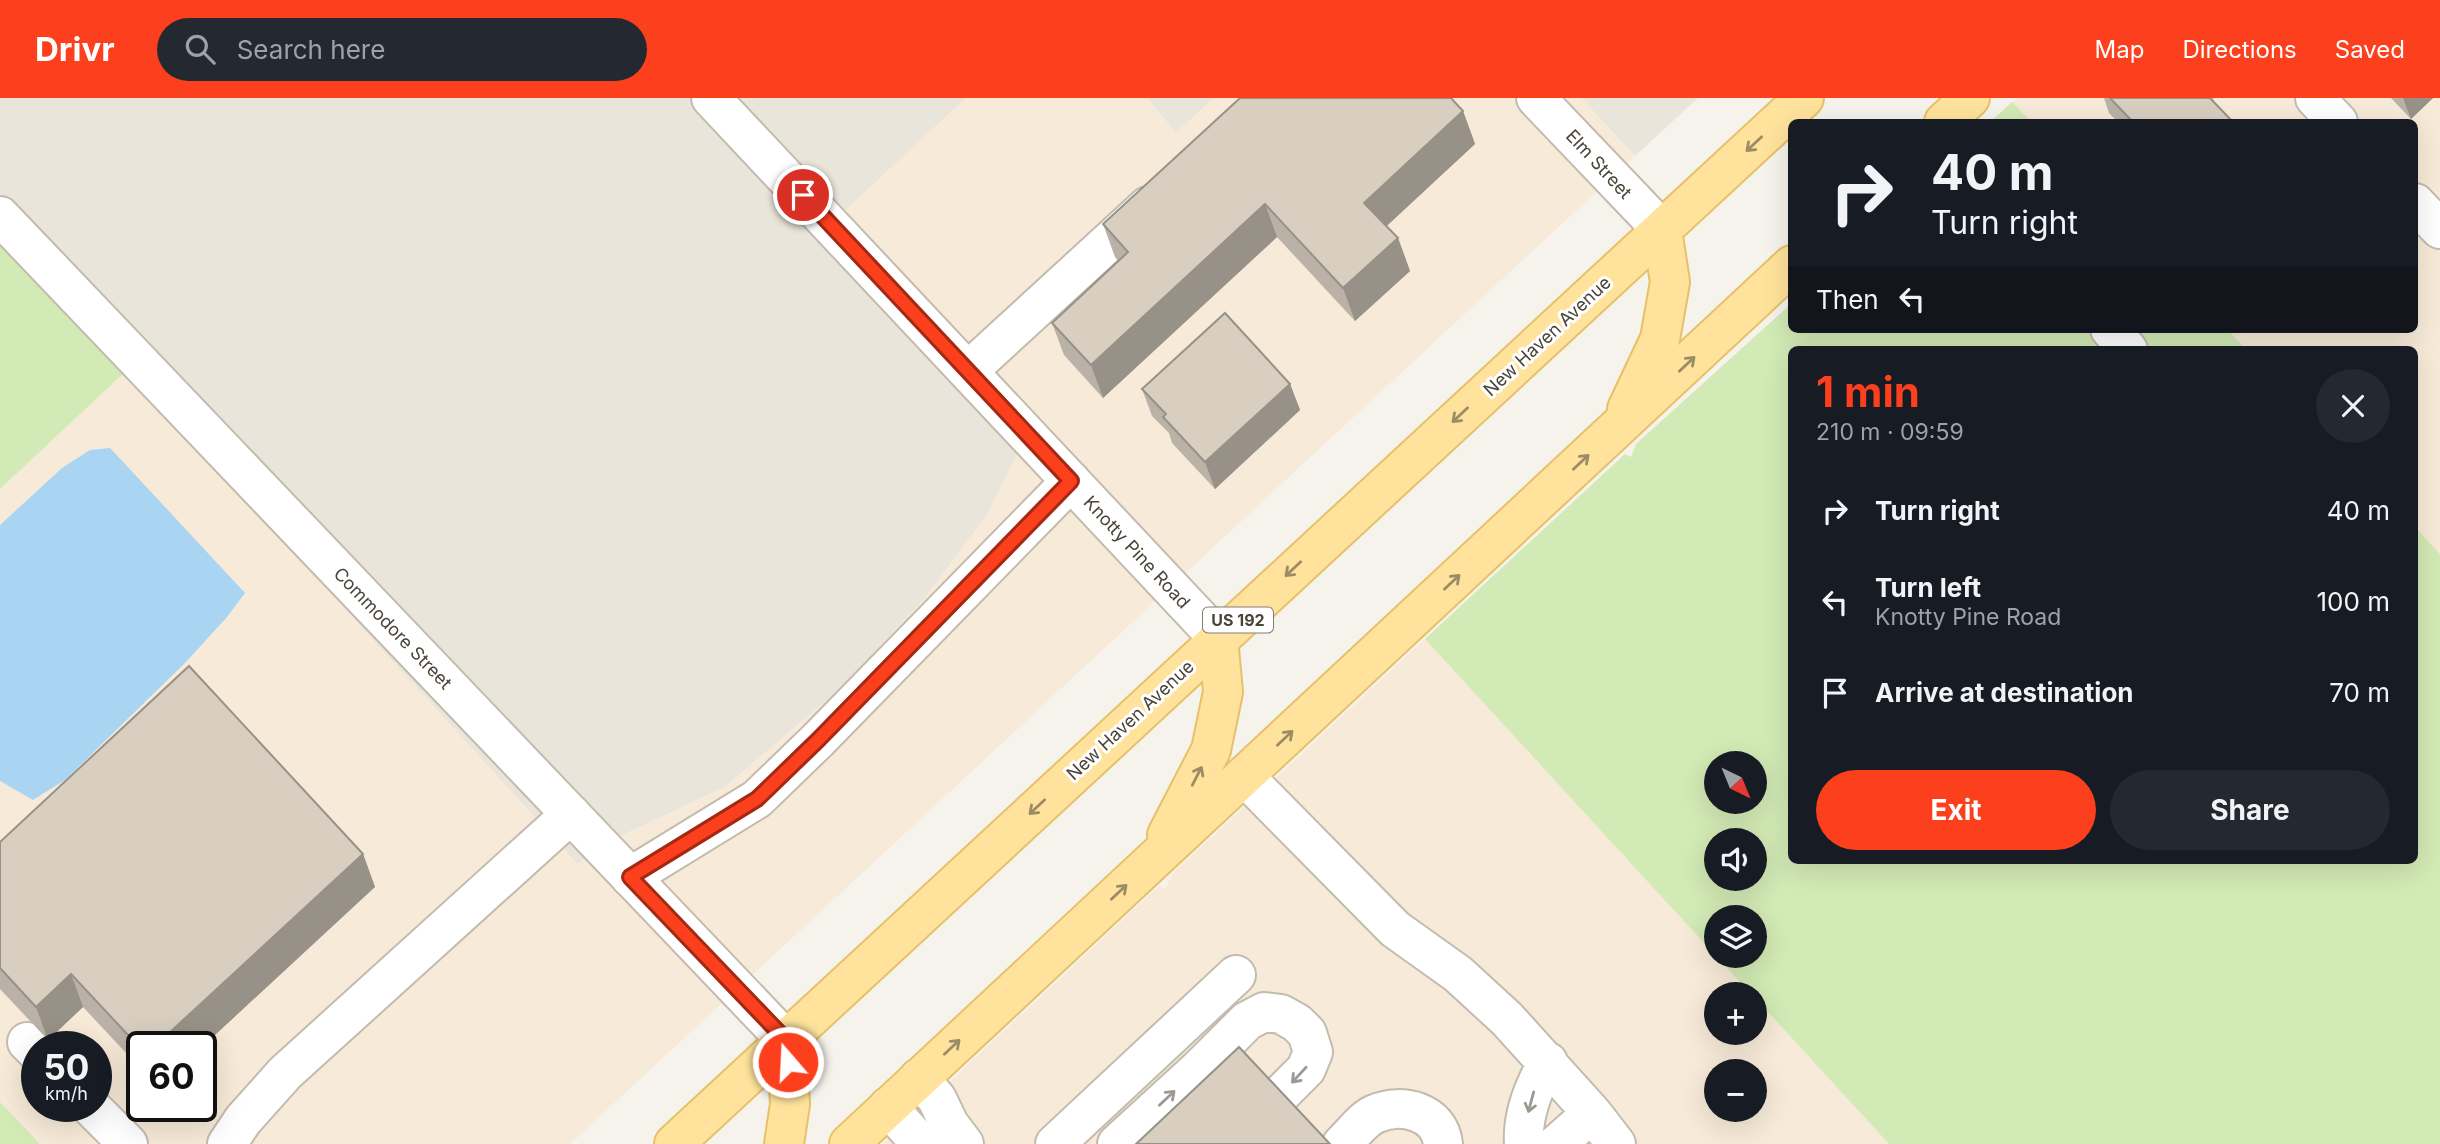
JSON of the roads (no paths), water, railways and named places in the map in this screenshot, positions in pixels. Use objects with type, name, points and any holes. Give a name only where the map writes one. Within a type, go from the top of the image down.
[{"type":"main road","name":"New Haven Avenue","points":[[674,1144],[1804,98]]},
{"type":"main road","points":[[1947,119],[1970,98]]},
{"type":"main road","points":[[1619,427],[1660,339],[1670,282],[1662,230]]},
{"type":"main road","points":[[849,1144],[1788,269]]},
{"type":"main road","points":[[1155,858],[1211,750],[1223,692],[1218,638]]},
{"type":"main road","points":[[784,1144],[790,1104],[787,1041]]},
{"type":"street","name":"Knotty Pine Road","points":[[711,98],[1218,638]]},
{"type":"street","name":"Elm Street","points":[[1536,98],[1662,230]]},
{"type":"street","points":[[2315,98],[2335,119]]},
{"type":"street","points":[[968,371],[1169,187]]},
{"type":"street","points":[[2418,206],[2440,229]]},
{"type":"street","name":"Commodore Street","points":[[0,216],[787,1041]]},
{"type":"street","points":[[630,877],[757,799],[1071,481]]},
{"type":"street","points":[[1244,776],[1395,929],[1458,974],[1507,1019],[1548,1062],[1616,1144]]},
{"type":"street","points":[[227,1144],[243,1121],[285,1073],[571,814]]},
{"type":"street","points":[[1055,1144],[1236,975]]},
{"type":"street","points":[[1117,1144],[1247,1021],[1264,1012],[1281,1014],[1297,1023],[1307,1033],[1313,1052],[1306,1069],[1272,1103]]},
{"type":"street","points":[[1524,1144],[1523,1132],[1536,1083],[1548,1062]]},
{"type":"street","points":[[919,1078],[937,1099],[949,1124],[964,1144]]},
{"type":"street","points":[[888,1107],[922,1144]]},
{"type":"street","points":[[1342,1144],[1374,1114],[1403,1109],[1430,1116],[1442,1132],[1443,1144]]},
{"type":"street","points":[[1557,1144],[1592,1113]]},
{"type":"street","points":[[1374,1114],[1412,1134],[1414,1144]]},
{"type":"street","points":[[106,1122],[128,1144]]},
{"type":"water","points":[[110,448],[245,593],[185,663],[65,780],[33,800],[0,781],[0,525],[62,468],[90,450]]}]
